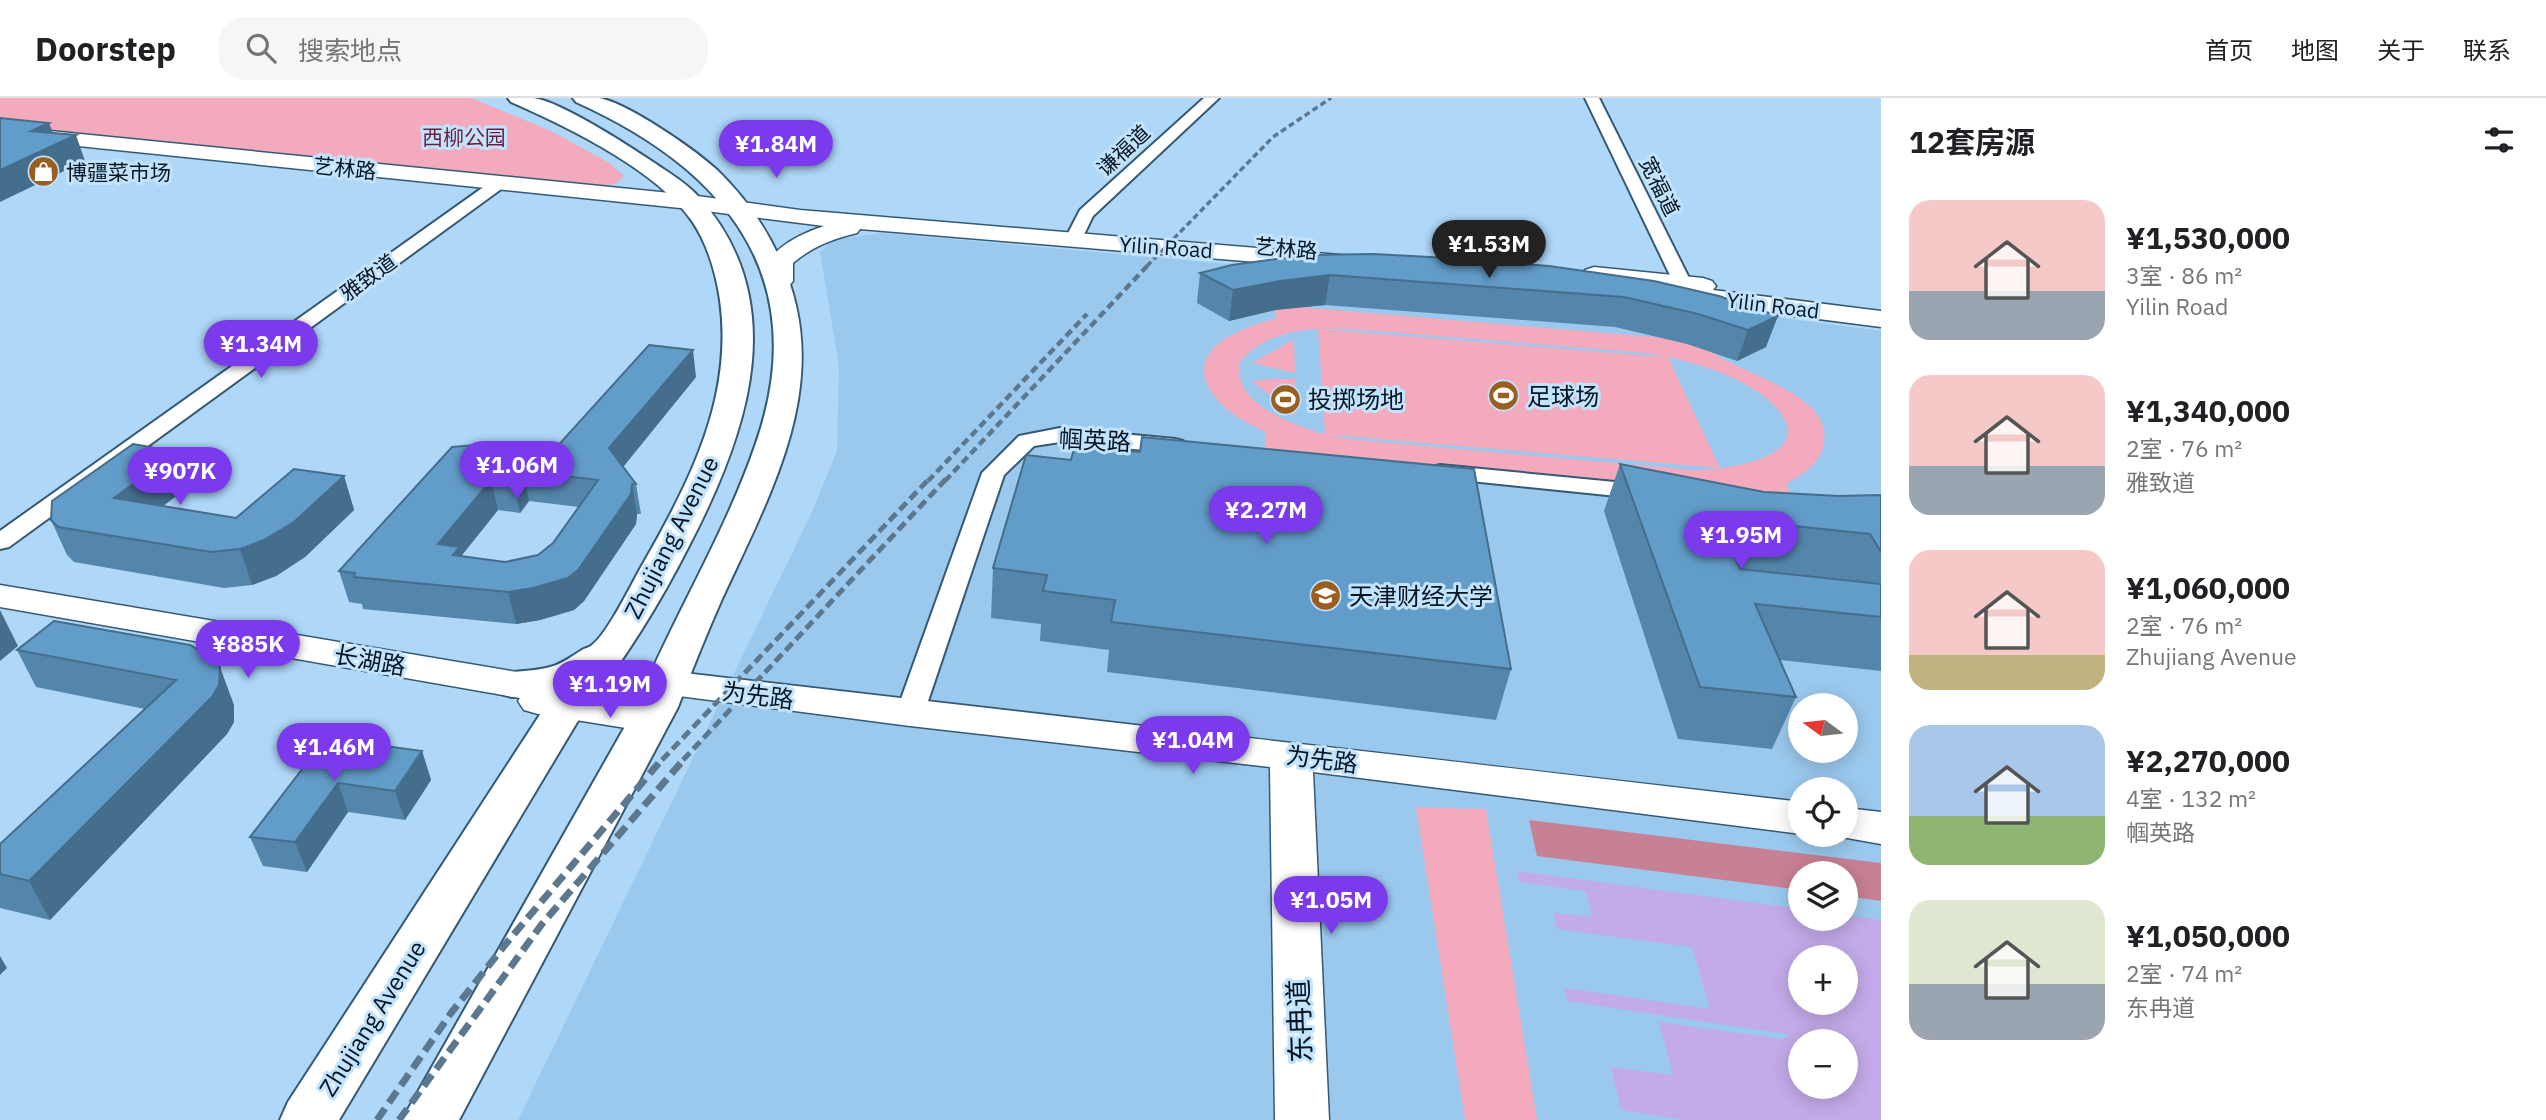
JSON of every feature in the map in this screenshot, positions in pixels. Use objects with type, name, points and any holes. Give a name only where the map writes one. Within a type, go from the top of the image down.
[{"type":"main road","name":"Zhujiang Avenue","points":[[430,1120],[627,684],[649,587],[706,477],[734,391],[737,332],[735,306],[719,246],[690,202],[603,138],[518,98]]},
{"type":"main road","name":"Zhujiang Avenue","points":[[308,1120],[627,684],[746,514],[775,438],[785,398],[789,366],[787,312],[780,281],[747,210],[699,166],[673,147],[626,118],[583,98]]},
{"type":"main road","points":[[509,689],[560,680],[589,665],[627,684]]},
{"type":"street","name":"谦福道","points":[[1075,235],[1086,214],[1212,98]]},
{"type":"street","name":"宽福道","points":[[1592,98],[1686,289]]},
{"type":"street","name":"艺林路","points":[[0,132],[747,210],[863,209],[1075,235]]},
{"type":"street","name":"雅致道","points":[[0,542],[498,184]]},
{"type":"street","points":[[719,246],[730,228],[747,210],[863,209]]},
{"type":"street","name":"Yilin Road","points":[[747,210],[909,227],[1075,235],[1364,259]]},
{"type":"street","points":[[780,281],[781,261],[792,250],[814,238],[843,229],[909,227]]},
{"type":"street","name":"Yilin Road","points":[[1576,278],[1686,289],[1881,319]]},
{"type":"street","points":[[1686,289],[1881,308]]},
{"type":"street","name":"帼英路","points":[[909,713],[993,473],[1027,441],[1060,435],[1204,449]]},
{"type":"street","points":[[1411,470],[1673,494]]},
{"type":"street","name":"长湖路","points":[[0,596],[509,689]]},
{"type":"street","name":"长湖路","points":[[0,607],[509,689],[627,684]]},
{"type":"street","name":"为先路","points":[[627,684],[1291,755],[1788,816]]},
{"type":"street","name":"东冉道","points":[[1291,755],[1302,1120]]},
{"type":"street","points":[[1858,825],[1881,828]]},
{"type":"shaded area","name":"天津财经大学","points":[[882,233],[1680,304],[1881,331],[1881,1120],[518,1120],[811,514],[837,451],[839,366],[820,252],[833,240]]},
{"type":"shaded area","points":[[1529,820],[1881,863],[1881,901],[1858,898],[1858,861],[1788,861],[1788,888],[1537,856]]},
{"type":"shaded area","points":[[1517,871],[1788,907],[1788,931],[1858,931],[1858,917],[1881,920],[1881,1120],[1684,1120],[1621,1110],[1611,1067],[1673,1075],[1659,1022],[1781,1039],[1787,1037],[1787,1034],[1567,1001],[1565,988],[1710,1009],[1692,947],[1557,929],[1554,913],[1592,917],[1586,891],[1519,882]]},
{"type":"green space","name":"西柳公园","points":[[0,98],[471,98],[551,131],[608,162],[624,176],[615,184],[587,188],[0,129]]},
{"type":"green space","points":[[1277,305],[1701,341],[1730,363],[1794,394],[1811,408],[1822,423],[1824,442],[1811,467],[1786,484],[1793,499],[1265,448],[1265,432],[1239,418],[1221,404],[1206,382],[1204,367],[1208,355],[1230,335],[1275,319]],"holes":[[[1318,329],[1324,434],[1297,425],[1268,410],[1255,401],[1240,378],[1239,363],[1255,348],[1284,334]],[[1320,329],[1350,329],[1646,353],[1665,357]],[[1668,357],[1717,371],[1762,395],[1782,414],[1788,430],[1783,444],[1771,454],[1753,461],[1732,467],[1712,469],[1693,470],[1348,439],[1330,435],[1720,468]]]},
{"type":"green space","name":"投掷场地","points":[[1294,339],[1295,373],[1252,363]]},
{"type":"green space","name":"投掷场地","points":[[1295,379],[1296,416],[1252,381]]},
{"type":"green space","points":[[1416,807],[1486,809],[1537,1120],[1465,1120]]},
{"type":"building","points":[[0,118],[49,123],[31,131],[76,135],[0,170]]},
{"type":"building","points":[[1374,254],[1549,266],[1654,281],[1719,296],[1778,316],[1748,330],[1698,314],[1624,297],[1330,275],[1233,290],[1200,273],[1232,265],[1305,255]]},
{"type":"building","points":[[649,345],[693,350],[609,448],[636,484],[632,484],[631,494],[578,570],[568,578],[508,592],[354,577],[355,573],[339,571],[452,447],[488,444],[554,450]],"holes":[[[523,471],[598,480],[553,543],[538,555],[505,562],[453,555],[460,547],[438,544],[491,480],[513,483]]]},
{"type":"building","points":[[1142,437],[1474,469],[1511,669],[1111,622],[1115,600],[1043,591],[1047,575],[993,568],[1026,455],[1071,460],[1075,445],[1140,452]]},
{"type":"building","points":[[133,444],[177,452],[114,498],[236,518],[294,469],[344,476],[294,522],[264,540],[240,549],[211,552],[58,527],[51,520],[52,501]]},
{"type":"building","points":[[1620,464],[1764,492],[1881,495],[1881,552],[1870,534],[1717,518],[1740,569],[1881,584],[1881,617],[1755,604],[1794,693],[1788,693],[1788,696],[1700,687]]},
{"type":"building","points":[[54,621],[190,645],[214,659],[220,667],[219,685],[212,697],[29,881],[0,874],[0,844],[176,680],[17,650]]},
{"type":"building","points":[[326,738],[422,751],[395,791],[338,783],[295,842],[250,837]]},
{"type":"railway","points":[[1147,266],[1273,137],[1331,98]]},
{"type":"railway","points":[[945,481],[1149,264]]},
{"type":"railway","points":[[928,481],[1087,314]]},
{"type":"railway","points":[[662,760],[929,479]]},
{"type":"railway","points":[[683,760],[946,479]]},
{"type":"railway","points":[[377,1120],[451,1013],[663,758]]},
{"type":"railway","points":[[399,1120],[542,924],[685,758]]},
{"type":"place","name":"博疆菜市场","points":[[43,172]]},
{"type":"place","name":"足球场","points":[[1504,396]]},
{"type":"place","name":"投掷场地","points":[[1285,399]]},
{"type":"place","name":"天津财经大学","points":[[1326,596]]}]
